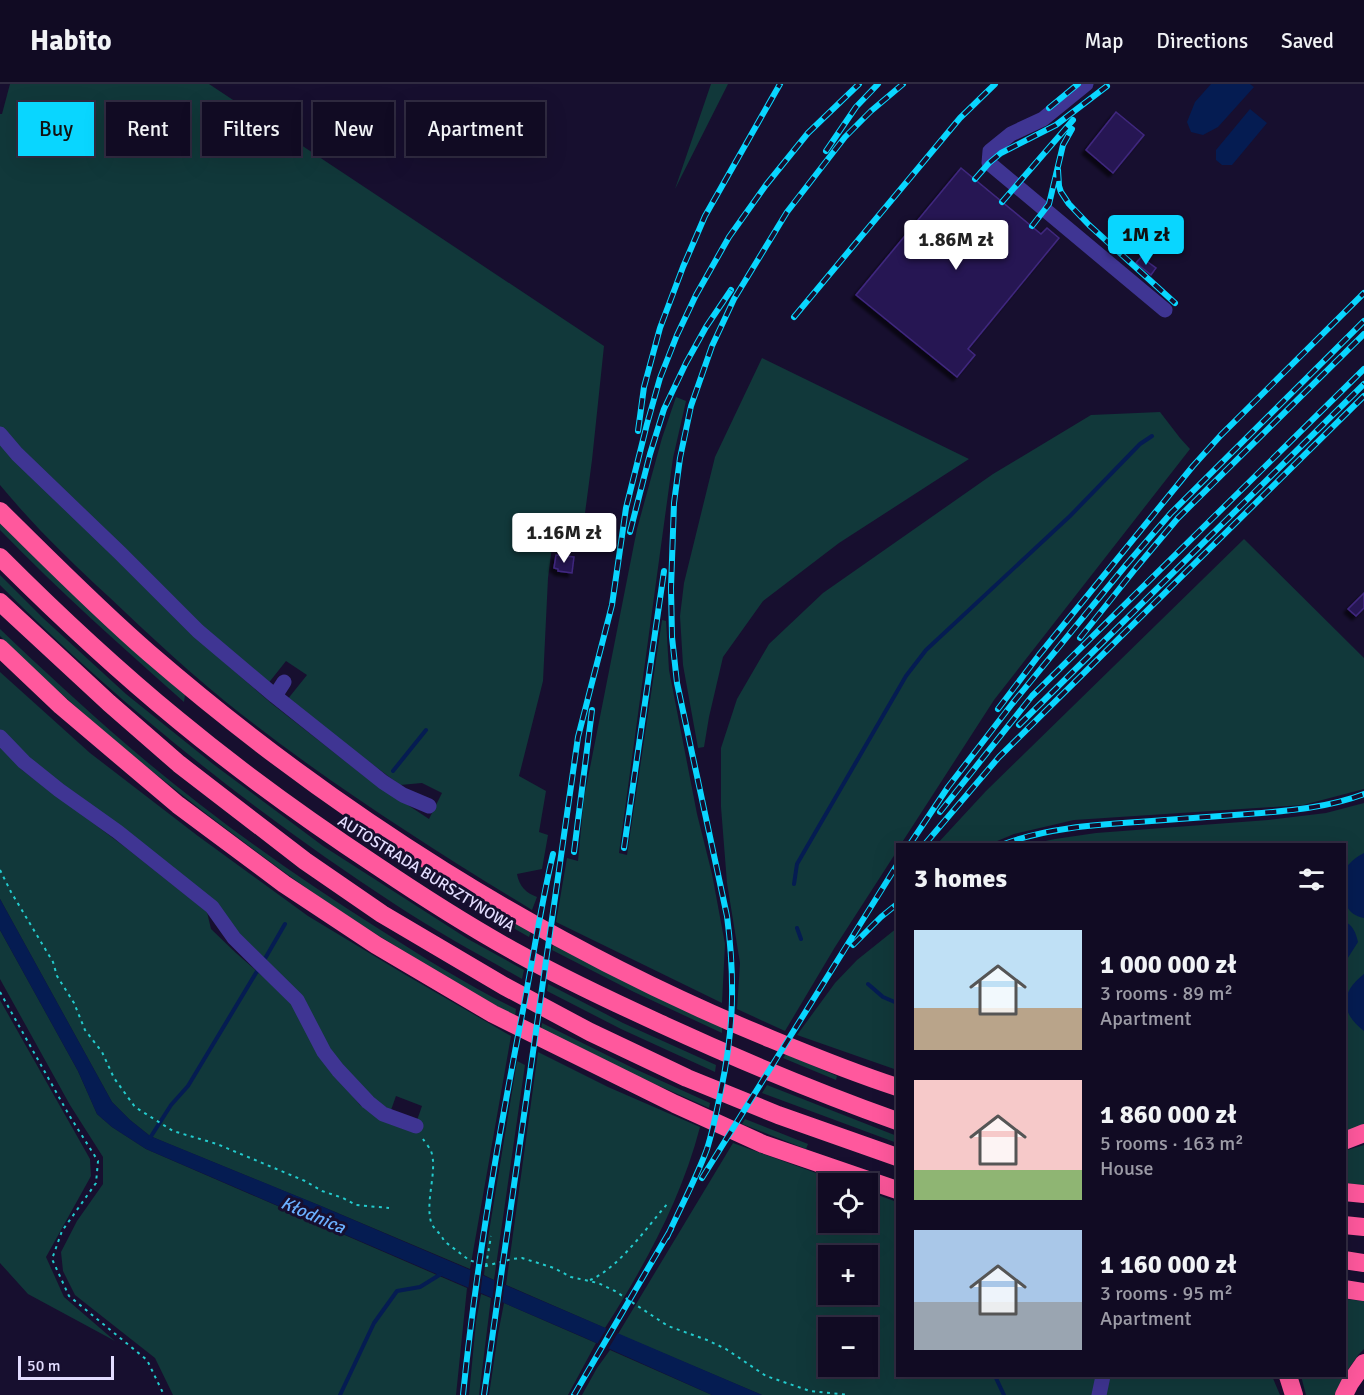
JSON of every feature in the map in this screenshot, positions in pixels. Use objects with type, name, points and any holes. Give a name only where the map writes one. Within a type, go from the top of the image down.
[{"type":"highway","points":[[0,506],[5,516],[64,575],[146,651],[218,711],[319,788],[428,861],[532,923],[620,971],[715,1016],[896,1087]]},
{"type":"highway","name":"AUTOSTRADA BURSZTYNOWA","points":[[0,557],[71,626],[185,726],[262,786],[417,893],[517,953],[606,999],[789,1081],[896,1120]]},
{"type":"highway","points":[[0,602],[179,764],[305,861],[382,914],[504,986],[590,1032],[687,1078],[896,1157]]},
{"type":"highway","points":[[0,648],[61,706],[178,804],[284,884],[376,945],[493,1014],[675,1104],[764,1144],[896,1190]]},
{"type":"highway","points":[[1346,1140],[1364,1132]]},
{"type":"highway","points":[[1346,1192],[1364,1194]]},
{"type":"highway","points":[[1346,1225],[1364,1227]]},
{"type":"highway","points":[[1346,1260],[1364,1263]]},
{"type":"highway","points":[[1346,1289],[1364,1292]]},
{"type":"highway","points":[[1344,1395],[1364,1363]]},
{"type":"highway","points":[[1288,1377],[1294,1395]]},
{"type":"lane","points":[[1086,84],[1042,119],[1011,134],[990,151],[989,163],[1165,310]]},
{"type":"lane","points":[[0,434],[198,631],[383,782],[403,795],[429,806]]},
{"type":"lane","points":[[275,696],[285,682]]},
{"type":"lane","points":[[0,737],[24,762],[58,790],[118,832],[212,907],[234,938],[297,1000],[324,1052],[338,1070],[368,1102],[384,1114],[416,1126]]},
{"type":"lane","points":[[1099,1395],[1103,1377]]},
{"type":"path","points":[[0,870],[53,962],[57,976],[74,1003],[85,1030],[102,1052],[114,1078],[135,1107],[173,1131],[217,1144],[356,1205],[389,1208]]},
{"type":"path","points":[[0,992],[69,1115],[98,1161],[96,1183],[62,1232],[52,1259],[69,1296],[147,1360],[164,1395]]},
{"type":"path","points":[[416,1126],[431,1151],[430,1210],[433,1227],[444,1241],[469,1260],[486,1266],[522,1258],[554,1268],[571,1277],[590,1280],[615,1291],[668,1326],[726,1349],[766,1376],[810,1390],[849,1395]]},
{"type":"path","points":[[590,1280],[608,1270],[668,1203]]},
{"type":"path","points":[[486,1266],[490,1236]]},
{"type":"green space","points":[[10,84],[209,84],[236,102],[202,102],[202,156],[301,156],[301,145],[313,153],[313,156],[318,156],[604,346],[580,551],[552,547],[548,578],[543,681],[519,776],[546,791],[539,832],[548,835],[542,869],[517,874],[524,888],[537,897],[532,910],[384,816],[241,714],[206,686],[80,570],[0,485],[0,442],[218,657],[271,703],[364,776],[429,819],[442,793],[422,783],[400,785],[287,700],[307,675],[286,661],[267,685],[197,624],[0,429],[0,114],[2,114]]},
{"type":"green space","points":[[711,84],[728,84],[675,189]]},
{"type":"green space","points":[[762,358],[969,459],[839,543],[763,601],[723,657],[704,747],[698,748],[683,665],[680,616],[684,583],[715,457]]},
{"type":"green space","points":[[676,397],[686,401],[673,458],[619,853],[627,855],[662,620],[666,621],[669,670],[725,944],[722,1003],[556,922],[567,858],[578,861],[584,798],[637,529],[662,438]]},
{"type":"green space","points":[[1160,412],[1190,449],[994,700],[902,843],[896,843],[896,853],[835,947],[785,1031],[737,1009],[740,963],[727,883],[721,807],[721,748],[737,699],[769,644],[823,593],[993,474],[1091,415]]},
{"type":"green space","points":[[0,523],[91,611],[185,695],[184,702],[45,575],[0,530]]},
{"type":"green space","points":[[1244,539],[1364,658],[1364,789],[1303,805],[1074,820],[1014,834],[992,843],[938,843],[986,791]]},
{"type":"green space","points":[[0,575],[126,694],[213,764],[323,846],[468,939],[524,970],[522,979],[396,905],[343,870],[240,795],[141,715],[46,630],[0,585]]},
{"type":"green space","points":[[0,629],[127,745],[219,819],[314,887],[396,940],[516,1009],[515,1017],[322,899],[229,831],[169,785],[83,713],[0,636]]},
{"type":"green space","points":[[0,672],[90,753],[198,836],[308,916],[511,1036],[470,1269],[150,1136],[112,1102],[0,899],[0,746],[22,770],[207,912],[211,929],[292,1002],[322,1058],[360,1105],[388,1121],[414,1129],[422,1106],[396,1096],[391,1110],[375,1101],[342,1067],[321,1035],[302,996],[237,931],[212,898],[147,851],[81,797],[35,765],[0,730]]},
{"type":"green space","points":[[1364,803],[1364,1124],[1346,1132],[1346,843],[1036,843],[1096,833],[1268,820],[1326,813]]},
{"type":"green space","points":[[387,844],[459,890],[531,931],[529,937],[383,849]]},
{"type":"green space","points":[[896,929],[896,1070],[797,1035],[835,983],[857,960]]},
{"type":"green space","points":[[0,930],[78,1071],[97,1114],[112,1127],[146,1149],[467,1288],[456,1395],[173,1395],[155,1358],[75,1295],[63,1271],[61,1252],[77,1221],[103,1184],[103,1157],[70,1105],[0,979]]},
{"type":"green space","points":[[553,945],[722,1027],[722,1033],[552,950]]},
{"type":"green space","points":[[548,984],[623,1023],[716,1065],[715,1072],[621,1029],[547,991]]},
{"type":"green space","points":[[0,1000],[90,1159],[91,1176],[46,1257],[64,1297],[115,1341],[28,1294],[0,1263]]},
{"type":"green space","points":[[542,1023],[710,1103],[709,1108],[541,1030]]},
{"type":"green space","points":[[538,1052],[608,1087],[700,1127],[672,1206],[648,1256],[605,1328],[506,1285]]},
{"type":"green space","points":[[786,1054],[837,1076],[836,1080],[783,1058]]},
{"type":"green space","points":[[517,1061],[525,1065],[494,1280],[484,1275]]},
{"type":"green space","points":[[767,1085],[896,1136],[896,1143],[762,1093]]},
{"type":"green space","points":[[745,1119],[808,1144],[806,1149],[742,1124]]},
{"type":"green space","points":[[733,1143],[818,1174],[818,1233],[878,1233],[878,1195],[896,1202],[896,1377],[1272,1377],[1280,1395],[762,1395],[618,1334]]},
{"type":"green space","points":[[1364,1145],[1364,1185],[1346,1183],[1346,1150]]},
{"type":"green space","points":[[481,1294],[491,1298],[479,1395],[469,1395],[476,1322]]},
{"type":"green space","points":[[1346,1299],[1364,1301],[1364,1349],[1346,1372]]},
{"type":"green space","points":[[504,1303],[596,1343],[568,1395],[489,1395]]},
{"type":"green space","points":[[610,1350],[712,1395],[582,1395]]},
{"type":"green space","points":[[1301,1377],[1344,1377],[1336,1395],[1306,1395]]},
{"type":"water","points":[[1211,84],[1250,84],[1254,87],[1218,127],[1203,135],[1191,132],[1187,122],[1195,102]]},
{"type":"water","points":[[1250,109],[1267,123],[1232,165],[1222,165],[1216,160],[1216,150]]},
{"type":"water","points":[[1364,853],[1364,918],[1353,914],[1346,902],[1346,868],[1355,858]]},
{"type":"water","name":"Kłodnica","points":[[0,899],[112,1102],[150,1136],[321,1206],[762,1395],[712,1395],[146,1149],[112,1127],[97,1114],[78,1071],[0,930]]},
{"type":"water","points":[[1346,922],[1354,930],[1358,942],[1346,961]]},
{"type":"water","points":[[1364,974],[1364,1031],[1350,1017],[1346,1002],[1350,988]]},
{"type":"pier","points":[[471,1267],[483,1272],[480,1296],[468,1291]]},
{"type":"pier","points":[[495,1277],[505,1281],[502,1306],[492,1301]]},
{"type":"pier","points":[[608,1326],[619,1331],[607,1351],[596,1346]]},
{"type":"building","points":[[1116,112],[1144,135],[1113,173],[1086,150]]},
{"type":"building","points":[[961,168],[1041,234],[1047,228],[1059,238],[968,349],[975,355],[957,377],[856,295]]},
{"type":"building","points":[[1141,257],[1156,268],[1151,275],[1136,263]]},
{"type":"building","points":[[556,555],[574,557],[572,573],[558,571],[554,568]]},
{"type":"building","points":[[1364,593],[1364,608],[1356,616],[1348,609]]},
{"type":"waterway","points":[[794,884],[797,864],[906,676],[926,650],[1070,516],[1140,444],[1152,436]]},
{"type":"waterway","points":[[393,771],[426,730]]},
{"type":"waterway","points":[[263,962],[285,924]]},
{"type":"waterway","points":[[797,928],[801,939]]},
{"type":"waterway","points":[[150,1138],[171,1105],[188,1086],[259,968]]},
{"type":"waterway","points":[[868,984],[883,997],[896,1003]]},
{"type":"waterway","points":[[340,1395],[374,1323],[397,1291],[420,1287],[441,1274]]},
{"type":"waterway","points":[[995,1377],[1004,1395]]},
{"type":"railway","points":[[638,431],[644,387],[660,328],[683,267],[705,216],[780,84]]},
{"type":"railway","points":[[484,1395],[578,737],[612,605],[626,508],[660,378],[696,295],[729,237],[766,185],[808,133],[859,84]]},
{"type":"railway","points":[[826,151],[856,107],[878,84]]},
{"type":"railway","points":[[667,1237],[709,1142],[729,1046],[732,1003],[727,916],[677,683],[672,637],[674,503],[680,458],[691,406],[712,346],[734,299],[787,212],[845,137],[903,84]]},
{"type":"railway","points":[[794,317],[960,118],[995,84]]},
{"type":"railway","points":[[1049,108],[1078,84]]},
{"type":"railway","points":[[975,179],[1001,153],[1056,125],[1107,86]]},
{"type":"railway","points":[[1002,202],[1073,120]]},
{"type":"railway","points":[[1032,226],[1049,204],[1063,145],[1072,129]]},
{"type":"railway","points":[[1058,170],[1059,186],[1069,204],[1175,303]]},
{"type":"railway","points":[[630,532],[664,409],[706,327],[731,290]]},
{"type":"railway","points":[[998,709],[1039,655],[1193,466],[1221,435],[1364,293]]},
{"type":"railway","points":[[911,843],[948,787],[1012,704],[1171,513],[1364,321]]},
{"type":"railway","points":[[1080,638],[1178,518],[1364,334]]},
{"type":"railway","points":[[940,812],[1032,696],[1364,369]]},
{"type":"railway","points":[[1019,725],[1364,384]]},
{"type":"railway","points":[[926,843],[999,757],[1364,396]]},
{"type":"railway","points":[[624,848],[664,571]]},
{"type":"railway","points":[[574,852],[592,710]]},
{"type":"railway","points":[[1007,843],[1037,834],[1070,828],[1292,810],[1336,803],[1364,794]]},
{"type":"railway","points":[[463,1395],[474,1298],[496,1154],[553,854]]},
{"type":"railway","points":[[702,1178],[896,867]]},
{"type":"railway","points":[[853,945],[896,905]]},
{"type":"railway","points":[[574,1395],[671,1229]]}]
